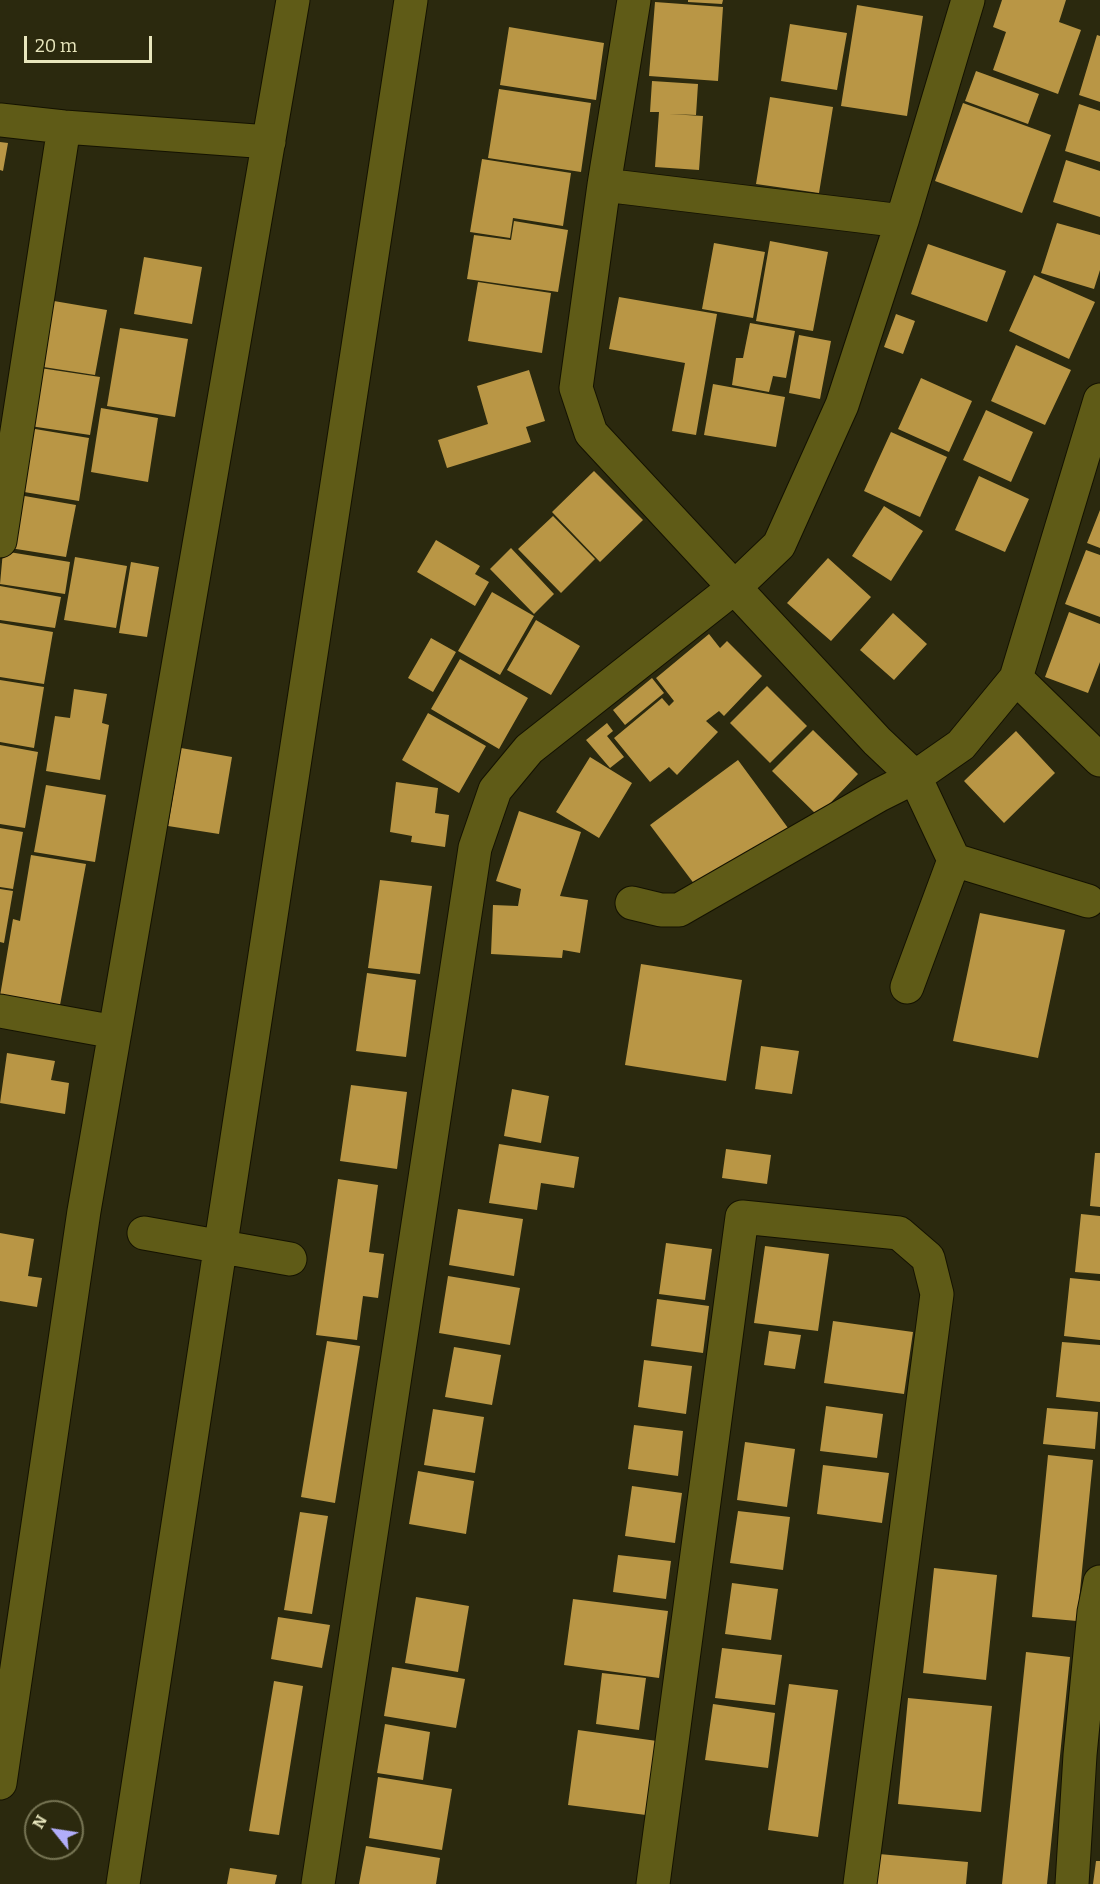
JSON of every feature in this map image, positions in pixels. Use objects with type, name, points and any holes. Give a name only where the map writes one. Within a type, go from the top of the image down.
[{"type":"street","points":[[0,1783],[82,1223],[293,0]]},
{"type":"street","points":[[123,1884],[411,0]]},
{"type":"street","points":[[634,0],[604,185],[576,388],[591,433],[877,741],[915,777],[954,860],[907,987]]},
{"type":"street","points":[[318,1884],[475,848],[495,790],[529,749],[735,587],[779,545],[842,405],[902,221],[968,0]]},
{"type":"street","points":[[0,120],[269,142]]},
{"type":"street","points":[[0,541],[64,127]]},
{"type":"street","points":[[604,185],[902,221]]},
{"type":"street","points":[[632,903],[661,910],[680,910],[879,795],[915,777],[961,745],[1016,678],[1100,400]]},
{"type":"street","points":[[1016,678],[1100,760]]},
{"type":"street","points":[[954,860],[1088,902]]},
{"type":"street","points":[[0,1011],[115,1032]]},
{"type":"street","points":[[652,1884],[742,1217],[899,1233],[928,1258],[937,1294],[860,1884]]},
{"type":"street","points":[[144,1233],[290,1259]]},
{"type":"street","points":[[1072,1884],[1080,1755],[1094,1612],[1100,1582]]},
{"type":"building","points":[[688,0],[723,0],[722,4],[688,2]]},
{"type":"building","points":[[1002,0],[1066,0],[1059,22],[1081,30],[1058,94],[993,70],[1006,32],[993,27]]},
{"type":"building","points":[[655,2],[723,7],[718,81],[649,76]]},
{"type":"building","points":[[857,5],[923,16],[907,116],[841,106]]},
{"type":"building","points":[[790,24],[847,33],[837,90],[781,81]]},
{"type":"building","points":[[509,27],[604,43],[596,100],[500,85]]},
{"type":"building","points":[[1097,35],[1100,36],[1100,102],[1079,95]]},
{"type":"building","points":[[976,71],[1039,94],[1028,124],[965,101]]},
{"type":"building","points":[[652,81],[698,84],[696,115],[669,114],[703,116],[699,170],[655,167],[659,112],[650,112]]},
{"type":"building","points":[[499,89],[591,103],[581,172],[488,158]]},
{"type":"building","points":[[770,97],[833,107],[819,193],[756,184]]},
{"type":"building","points":[[963,103],[1051,135],[1022,213],[935,181]]},
{"type":"building","points":[[1079,104],[1100,111],[1100,162],[1065,151]]},
{"type":"building","points":[[0,142],[8,143],[3,171],[0,170]]},
{"type":"building","points":[[482,159],[571,173],[563,226],[513,218],[510,238],[470,232]]},
{"type":"building","points":[[1066,160],[1100,171],[1100,217],[1053,202]]},
{"type":"building","points":[[514,221],[568,230],[558,292],[467,279],[474,235],[511,240]]},
{"type":"building","points":[[1057,223],[1100,235],[1100,270],[1094,289],[1041,273]]},
{"type":"building","points":[[770,241],[828,252],[813,331],[756,321]]},
{"type":"building","points":[[714,243],[765,252],[753,318],[702,309]]},
{"type":"building","points":[[928,244],[1006,271],[987,322],[911,294]]},
{"type":"building","points":[[144,257],[202,267],[192,324],[134,314]]},
{"type":"building","points":[[1034,275],[1095,302],[1069,359],[1009,331]]},
{"type":"building","points":[[478,282],[551,293],[542,353],[468,341]]},
{"type":"building","points":[[619,297],[717,314],[696,435],[672,431],[685,363],[609,349]]},
{"type":"building","points":[[48,300],[107,310],[95,375],[37,366]]},
{"type":"building","points":[[896,314],[915,321],[903,354],[884,347]]},
{"type":"building","points":[[750,323],[795,331],[786,378],[773,376],[769,392],[732,385],[736,358],[743,358]]},
{"type":"building","points":[[120,328],[188,339],[175,417],[107,406]]},
{"type":"building","points":[[799,335],[831,341],[820,399],[789,393]]},
{"type":"building","points":[[1016,345],[1071,370],[1045,425],[991,401]]},
{"type":"building","points":[[40,368],[100,377],[90,435],[30,426]]},
{"type":"building","points":[[529,370],[545,421],[526,427],[531,442],[447,468],[438,440],[488,424],[477,386]]},
{"type":"building","points":[[921,378],[972,401],[949,452],[898,429]]},
{"type":"building","points":[[713,384],[785,397],[776,447],[704,435]]},
{"type":"building","points":[[101,408],[158,418],[148,482],[91,472]]},
{"type":"building","points":[[986,410],[1033,432],[1011,482],[963,460]]},
{"type":"building","points":[[29,428],[89,438],[79,501],[18,491]]},
{"type":"building","points":[[891,432],[947,457],[920,517],[864,491]]},
{"type":"building","points":[[594,471],[643,520],[600,562],[552,512]]},
{"type":"building","points":[[979,476],[1029,499],[1005,552],[955,530]]},
{"type":"building","points":[[19,495],[76,505],[66,557],[10,548]]},
{"type":"building","points":[[884,506],[923,531],[891,581],[852,556]]},
{"type":"building","points":[[1100,510],[1100,548],[1087,543]]},
{"type":"building","points":[[553,516],[595,559],[561,593],[518,549]]},
{"type":"building","points":[[436,540],[480,566],[475,574],[489,582],[475,606],[417,572]]},
{"type":"building","points":[[511,548],[554,594],[534,614],[490,569]]},
{"type":"building","points":[[1086,550],[1100,555],[1100,617],[1065,604]]},
{"type":"building","points":[[3,551],[70,562],[65,594],[0,584]]},
{"type":"building","points":[[75,557],[127,566],[116,628],[64,620]]},
{"type":"building","points":[[828,558],[871,597],[831,641],[787,603]]},
{"type":"building","points":[[131,562],[159,567],[147,637],[119,633]]},
{"type":"building","points":[[0,586],[61,597],[55,628],[0,620]]},
{"type":"building","points":[[492,592],[534,616],[500,675],[458,651]]},
{"type":"building","points":[[1069,612],[1100,624],[1100,662],[1088,693],[1045,677]]},
{"type":"building","points":[[893,613],[927,644],[894,680],[860,650]]},
{"type":"building","points":[[536,620],[580,646],[551,695],[507,670]]},
{"type":"building","points":[[0,623],[53,632],[44,684],[0,677]]},
{"type":"building","points":[[709,634],[720,648],[727,641],[762,676],[724,716],[719,711],[706,721],[718,732],[677,775],[669,767],[650,782],[614,738],[662,698],[669,706],[674,701],[656,678]]},
{"type":"building","points":[[431,638],[456,652],[433,692],[408,678]]},
{"type":"building","points":[[460,659],[528,698],[499,749],[431,709]]},
{"type":"building","points":[[652,678],[664,693],[625,725],[613,710]]},
{"type":"building","points":[[0,680],[44,687],[34,748],[0,742]]},
{"type":"building","points":[[767,686],[807,726],[770,763],[730,723]]},
{"type":"building","points":[[74,689],[107,694],[102,723],[109,725],[100,780],[46,771],[55,716],[70,718]]},
{"type":"building","points":[[428,713],[486,746],[459,793],[402,760]]},
{"type":"building","points":[[607,723],[613,731],[607,736],[624,757],[610,768],[586,740]]},
{"type":"building","points":[[813,730],[858,774],[818,816],[772,771]]},
{"type":"building","points":[[1016,731],[1055,773],[1004,823],[964,781]]},
{"type":"building","points":[[0,745],[38,752],[25,828],[0,824]]},
{"type":"building","points":[[181,748],[232,757],[219,834],[168,826]]},
{"type":"building","points":[[590,757],[632,783],[599,838],[556,812]]},
{"type":"building","points":[[738,760],[788,828],[701,893],[650,825]]},
{"type":"building","points":[[396,782],[438,788],[435,813],[449,815],[445,847],[411,842],[412,836],[390,832]]},
{"type":"building","points":[[46,785],[106,795],[95,862],[34,852]]},
{"type":"building","points":[[519,811],[581,832],[560,896],[588,900],[580,953],[563,950],[562,958],[491,954],[493,905],[518,906],[521,889],[496,881]]},
{"type":"building","points":[[0,828],[23,832],[13,889],[0,887]]},
{"type":"building","points":[[31,855],[86,864],[60,1005],[0,996],[13,919],[20,921]]},
{"type":"building","points":[[380,880],[432,886],[420,974],[368,968]]},
{"type":"building","points":[[0,889],[13,891],[4,943],[0,942]]},
{"type":"building","points":[[980,913],[1065,930],[1038,1058],[953,1041]]},
{"type":"building","points":[[641,964],[742,980],[726,1081],[625,1065]]},
{"type":"building","points":[[367,973],[416,980],[406,1057],[356,1051]]},
{"type":"building","points":[[761,1046],[799,1051],[792,1094],[755,1089]]},
{"type":"building","points":[[7,1053],[55,1061],[51,1080],[69,1083],[65,1114],[0,1103]]},
{"type":"building","points":[[351,1085],[407,1092],[397,1169],[340,1161]]},
{"type":"building","points":[[512,1089],[549,1096],[541,1143],[504,1136]]},
{"type":"building","points":[[499,1144],[579,1157],[574,1188],[541,1183],[537,1210],[489,1203]]},
{"type":"building","points":[[726,1149],[771,1155],[767,1184],[722,1178]]},
{"type":"building","points":[[1095,1153],[1100,1153],[1100,1207],[1090,1206]]},
{"type":"building","points":[[338,1179],[378,1185],[369,1252],[384,1254],[378,1298],[363,1296],[357,1340],[316,1335]]},
{"type":"building","points":[[458,1209],[523,1219],[514,1276],[449,1265]]},
{"type":"building","points":[[1081,1214],[1100,1216],[1100,1274],[1075,1272]]},
{"type":"building","points":[[0,1233],[34,1239],[28,1276],[42,1278],[37,1307],[0,1301]]},
{"type":"building","points":[[666,1243],[712,1249],[705,1300],[659,1294]]},
{"type":"building","points":[[765,1246],[829,1254],[818,1331],[754,1323]]},
{"type":"building","points":[[448,1276],[520,1288],[510,1345],[439,1333]]},
{"type":"building","points":[[1070,1278],[1100,1281],[1100,1340],[1064,1336]]},
{"type":"building","points":[[657,1299],[709,1306],[703,1353],[651,1346]]},
{"type":"building","points":[[833,1321],[913,1332],[904,1394],[824,1383]]},
{"type":"building","points":[[769,1331],[801,1335],[795,1369],[764,1365]]},
{"type":"building","points":[[327,1341],[360,1346],[335,1503],[301,1497]]},
{"type":"building","points":[[1062,1342],[1100,1345],[1100,1402],[1056,1397]]},
{"type":"building","points":[[454,1347],[501,1355],[492,1405],[445,1397]]},
{"type":"building","points":[[644,1360],[692,1366],[686,1414],[638,1407]]},
{"type":"building","points":[[826,1406],[883,1414],[877,1458],[820,1451]]},
{"type":"building","points":[[1047,1408],[1098,1412],[1095,1449],[1043,1444]]},
{"type":"building","points":[[433,1409],[484,1417],[475,1473],[424,1465]]},
{"type":"building","points":[[634,1425],[683,1431],[678,1476],[628,1469]]},
{"type":"building","points":[[745,1442],[795,1449],[787,1507],[737,1500]]},
{"type":"building","points":[[1048,1455],[1093,1460],[1077,1621],[1032,1617]]},
{"type":"building","points":[[823,1465],[889,1473],[882,1523],[817,1514]]},
{"type":"building","points":[[418,1471],[474,1481],[466,1534],[409,1524]]},
{"type":"building","points":[[632,1486],[682,1493],[675,1543],[625,1536]]},
{"type":"building","points":[[738,1511],[790,1517],[783,1570],[730,1563]]},
{"type":"building","points":[[300,1512],[328,1516],[312,1614],[284,1610]]},
{"type":"building","points":[[618,1555],[671,1561],[666,1599],[613,1592]]},
{"type":"building","points":[[934,1568],[997,1575],[986,1680],[923,1673]]},
{"type":"building","points":[[732,1583],[778,1589],[771,1640],[725,1634]]},
{"type":"building","points":[[416,1597],[469,1606],[458,1672],[405,1663]]},
{"type":"building","points":[[573,1599],[668,1611],[659,1678],[564,1665]]},
{"type":"building","points":[[278,1617],[330,1625],[322,1668],[271,1659]]},
{"type":"building","points":[[722,1648],[782,1655],[775,1705],[715,1698]]},
{"type":"building","points":[[1026,1652],[1070,1657],[1047,1884],[1002,1884]]},
{"type":"building","points":[[392,1667],[465,1679],[456,1728],[384,1716]]},
{"type":"building","points":[[602,1673],[646,1678],[639,1730],[596,1724]]},
{"type":"building","points":[[274,1681],[303,1686],[279,1835],[249,1831]]},
{"type":"building","points":[[789,1684],[838,1690],[818,1837],[768,1830]]},
{"type":"building","points":[[908,1698],[992,1706],[981,1812],[898,1804]]},
{"type":"building","points":[[713,1704],[775,1713],[768,1768],[705,1760]]},
{"type":"building","points":[[385,1724],[430,1732],[423,1780],[377,1773]]},
{"type":"building","points":[[578,1730],[657,1741],[646,1815],[568,1805]]},
{"type":"building","points":[[378,1777],[452,1789],[442,1850],[369,1838]]},
{"type":"building","points":[[366,1846],[440,1858],[436,1884],[359,1884]]},
{"type":"building","points":[[879,1854],[968,1862],[966,1884],[876,1884]]},
{"type":"building","points":[[1096,1861],[1100,1861],[1100,1884],[1093,1884]]},
{"type":"building","points":[[230,1868],[277,1875],[275,1884],[227,1884]]}]
